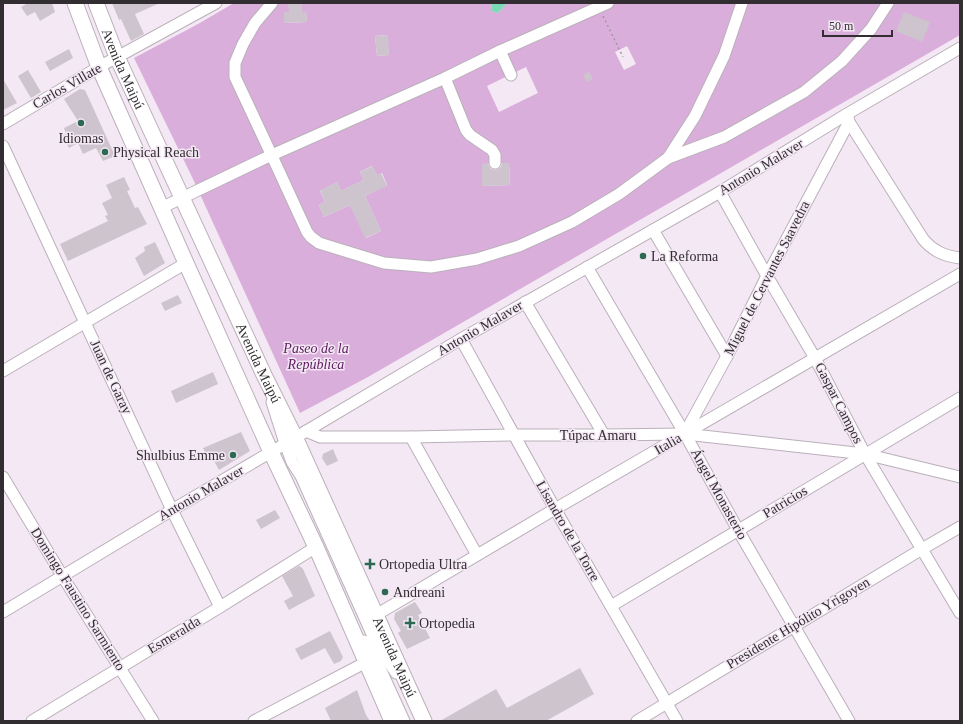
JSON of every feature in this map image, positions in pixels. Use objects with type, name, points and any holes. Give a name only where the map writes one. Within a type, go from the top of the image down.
[{"type":"main road","name":"Avenida Maipú","points":[[76,3],[99,67],[271,452],[321,538],[378,656],[424,721]]},
{"type":"main road","name":"Avenida Maipú","points":[[96,3],[117,57],[264,375],[295,437],[376,615],[378,656],[392,721]]},
{"type":"street","name":"Carlos Villate","points":[[3,124],[99,67],[216,3]]},
{"type":"street","points":[[272,3],[255,23],[243,44],[235,63],[235,77],[307,232],[319,243],[384,263],[431,267],[478,259],[519,246],[572,222],[618,194],[668,158],[724,137],[804,92],[842,61],[870,29],[888,3]]},
{"type":"street","points":[[668,158],[695,116],[721,63],[742,3]]},
{"type":"street","points":[[161,208],[603,5]]},
{"type":"street","name":"Antonio Malaver","points":[[3,612],[460,339],[848,118],[960,48]]},
{"type":"street","points":[[500,51],[510,75]]},
{"type":"street","points":[[445,78],[466,130],[470,135],[492,150],[495,155],[495,163]]},
{"type":"street","points":[[848,118],[923,239],[928,245],[942,254],[960,258]]},
{"type":"street","name":"Miguel de Cervantes Saavedra","points":[[685,434],[727,356],[848,118]]},
{"type":"street","name":"Juan de Garay","points":[[3,146],[172,510],[220,607]]},
{"type":"street","name":"Gaspar Campos","points":[[720,192],[815,358],[866,454],[960,613]]},
{"type":"street","points":[[653,230],[727,356]]},
{"type":"street","points":[[3,371],[186,263]]},
{"type":"street","name":"Ángel Monasterio","points":[[587,268],[685,434],[738,530],[849,721]]},
{"type":"street","name":"Italia","points":[[376,615],[555,509],[960,274]]},
{"type":"street","points":[[525,302],[604,435]]},
{"type":"street","name":"Lisandro de la Torre","points":[[460,339],[555,509],[677,721]]},
{"type":"street","name":"Patricios","points":[[611,606],[960,398]]},
{"type":"street","name":"Túpac Amaru","points":[[295,437],[685,434],[866,454],[960,477]]},
{"type":"street","points":[[295,437],[292,462],[293,472],[319,523],[321,538]]},
{"type":"street","points":[[411,437],[477,555]]},
{"type":"street","name":"Domingo Faustino Sarmiento","points":[[3,477],[63,577],[153,721]]},
{"type":"street","points":[[314,512],[321,538],[348,585],[404,721]]},
{"type":"street","name":"Presidente Hipólito Yrigoyen","points":[[637,721],[960,527]]},
{"type":"street","name":"Esmeralda","points":[[32,721],[220,607],[321,538]]},
{"type":"street","points":[[254,721],[378,656]]},
{"type":"street","points":[[378,656],[389,676],[409,721]]},
{"type":"street","points":[[378,656],[396,672],[418,721]]},
{"type":"path","points":[[603,5],[623,57]]},
{"type":"green space","name":"Paseo de la República","points":[[234,3],[289,3],[289,12],[284,13],[284,23],[307,22],[306,12],[302,12],[302,3],[492,3],[491,11],[498,13],[507,3],[960,3],[960,35],[368,377],[300,413],[193,179],[134,58]],"holes":[[[387,35],[389,55],[377,56],[375,36]],[[627,46],[636,64],[624,70],[615,52]],[[526,67],[538,93],[499,112],[487,86]],[[509,163],[510,185],[482,186],[482,164]],[[372,166],[377,175],[382,173],[387,185],[365,196],[381,231],[366,238],[350,205],[324,217],[319,205],[325,202],[320,191],[337,182],[341,191],[364,180],[360,172]]]},
{"type":"shaded area","points":[[492,3],[507,3],[498,13],[491,11]]},
{"type":"building","points":[[28,3],[52,3],[55,12],[40,21],[35,12],[27,16],[21,7]]},
{"type":"building","points":[[112,3],[160,3],[135,14],[144,34],[131,41],[121,19],[119,20]]},
{"type":"building","points":[[288,3],[302,3],[302,12],[306,12],[307,22],[284,23],[284,12],[289,12]]},
{"type":"building","points":[[904,12],[930,22],[922,42],[896,31]]},
{"type":"building","points":[[388,35],[389,55],[377,56],[375,36]]},
{"type":"building","points":[[69,49],[73,58],[50,71],[45,62]]},
{"type":"building","points":[[28,70],[41,92],[31,98],[18,76]]},
{"type":"building","points":[[589,72],[593,79],[587,82],[583,75]]},
{"type":"building","points":[[3,79],[17,103],[3,110]]},
{"type":"building","points":[[80,89],[85,90],[115,156],[103,161],[96,148],[83,154],[78,143],[69,148],[63,135],[66,134],[64,128],[78,121],[64,99]]},
{"type":"building","points":[[502,163],[509,163],[510,185],[482,186],[482,164],[488,164],[491,169],[495,170],[501,167]]},
{"type":"building","points":[[373,166],[377,175],[381,173],[387,186],[365,196],[381,231],[365,238],[350,205],[324,217],[319,205],[325,202],[320,190],[337,182],[341,191],[364,180],[360,172]]},
{"type":"building","points":[[124,177],[130,190],[127,191],[135,208],[138,207],[147,224],[68,261],[60,244],[108,221],[105,216],[108,215],[102,203],[112,198],[106,185]]},
{"type":"building","points":[[155,242],[165,263],[144,276],[135,258],[145,251],[144,247]]},
{"type":"building","points":[[178,295],[182,303],[165,311],[161,303]]},
{"type":"building","points":[[213,372],[218,384],[176,403],[171,391]]},
{"type":"building","points":[[241,432],[250,451],[219,470],[212,457],[208,459],[203,448]]},
{"type":"building","points":[[333,449],[338,461],[327,466],[322,458],[323,454]]},
{"type":"building","points":[[275,510],[280,518],[261,529],[256,520]]},
{"type":"building","points":[[299,566],[303,569],[315,596],[289,610],[284,601],[293,596],[282,576]]},
{"type":"building","points":[[415,602],[422,613],[418,615],[430,638],[407,649],[398,633],[401,631],[394,619],[395,613]]},
{"type":"building","points":[[330,631],[343,657],[341,661],[334,664],[325,648],[301,660],[295,649]]},
{"type":"building","points":[[580,668],[594,694],[546,721],[440,721],[496,689],[507,708]]},
{"type":"building","points":[[357,690],[366,715],[370,721],[331,721],[325,708]]},
{"type":"place","name":"Idiomas","points":[[81,123]]},
{"type":"place","name":"Physical Reach","points":[[105,152]]},
{"type":"place","name":"La Reforma","points":[[643,256]]},
{"type":"place","name":"Shulbius Emme","points":[[233,455]]},
{"type":"place","name":"Ortopedia Ultra","points":[[370,564]]},
{"type":"place","name":"Andreani","points":[[385,592]]},
{"type":"place","name":"Ortopedia","points":[[410,623]]}]
